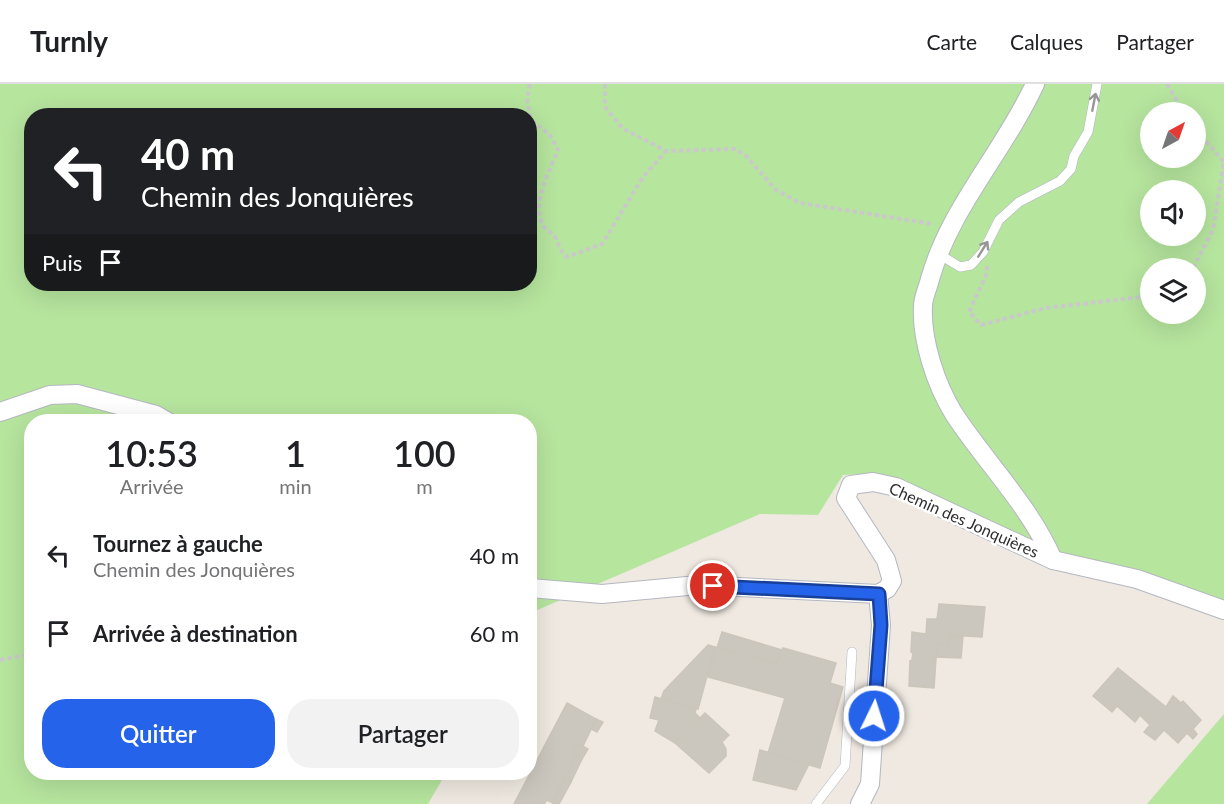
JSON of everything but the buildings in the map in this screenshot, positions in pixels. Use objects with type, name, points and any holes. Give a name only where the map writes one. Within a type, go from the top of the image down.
[{"type":"street","points":[[1035,84],[1020,118],[950,228],[937,253],[923,305],[928,354],[944,398],[974,445],[1040,531],[1053,560]]},
{"type":"street","points":[[0,412],[50,395],[77,394],[152,414]]},
{"type":"street","name":"Chemin des Jonquières","points":[[879,594],[887,589],[892,580],[886,560],[846,498],[851,485],[873,482],[896,487],[1053,560],[1137,579],[1224,610]]},
{"type":"street","points":[[537,589],[602,594],[698,585],[879,594],[881,625],[870,784],[860,804]]},
{"type":"lane","points":[[937,253],[960,267],[971,265],[988,242],[999,220],[1019,202],[1060,181],[1071,169],[1074,156],[1088,132],[1097,84]]},
{"type":"lane","points":[[816,804],[845,766],[852,652]]},
{"type":"path","points":[[529,108],[527,99],[530,84]]},
{"type":"path","points":[[604,84],[605,107],[622,128],[666,151],[735,149],[746,156],[776,190],[800,203],[927,222],[950,228]]},
{"type":"path","points":[[1167,84],[1178,102]]},
{"type":"path","points":[[537,125],[550,135],[558,150],[541,194],[539,212],[542,225],[556,238],[559,250],[567,257],[602,244],[644,177],[666,151]]},
{"type":"path","points":[[1198,258],[1213,230],[1224,161],[1206,141]]},
{"type":"path","points":[[988,242],[987,273],[969,312],[981,325],[1046,308],[1140,297]]},
{"type":"path","points":[[0,660],[24,656]]},
{"type":"green space","points":[[0,84],[1224,84],[1224,612],[1011,540],[876,473],[843,475],[818,515],[760,514],[537,610],[537,414],[24,414],[24,780],[442,780],[428,804],[0,804]]},
{"type":"green space","points":[[1224,714],[1224,804],[1147,804]]},
{"type":"route","points":[[713,586],[879,594],[881,625],[874,716]]}]
